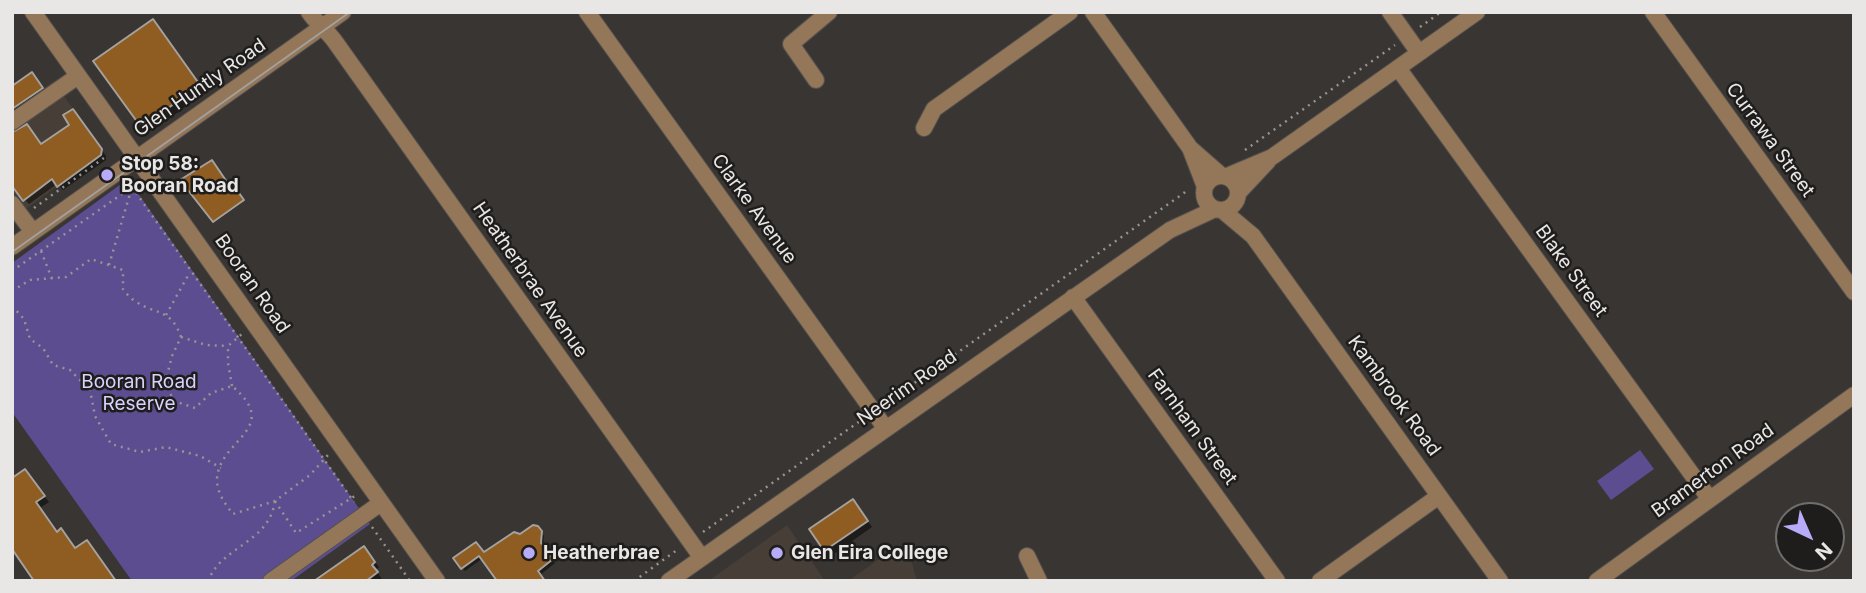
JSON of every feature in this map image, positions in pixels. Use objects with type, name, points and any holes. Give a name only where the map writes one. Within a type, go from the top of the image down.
[{"type":"street","name":"Booran Road","points":[[33,12],[437,581]]},
{"type":"street","name":"Heatherbrae Avenue","points":[[309,12],[323,27],[702,558]]},
{"type":"street","name":"Glen Huntly Road","points":[[12,247],[344,12]]},
{"type":"street","name":"Clarke Avenue","points":[[587,12],[886,429]]},
{"type":"street","points":[[816,80],[791,44],[829,12]]},
{"type":"street","points":[[924,128],[934,109],[1070,12]]},
{"type":"street","points":[[1093,12],[1190,148],[1235,183],[1238,195]]},
{"type":"street","points":[[1390,12],[1419,53]]},
{"type":"street","points":[[1190,148],[1207,203],[1218,210],[1232,206],[1238,195],[1272,157],[1477,12]]},
{"type":"street","name":"Currawa Street","points":[[1653,12],[1854,292]]},
{"type":"street","name":"Blake Street","points":[[1398,68],[1709,498]]},
{"type":"street","points":[[12,122],[78,76]]},
{"type":"street","points":[[1202,186],[1211,178],[1224,176],[1272,157]]},
{"type":"street","name":"Neerim Road","points":[[1170,230],[1202,186]]},
{"type":"street","name":"Kambrook Road","points":[[1238,195],[1253,236],[1500,581]]},
{"type":"street","points":[[17,210],[33,232]]},
{"type":"street","name":"Neerim Road","points":[[669,581],[1170,230],[1218,210]]},
{"type":"street","name":"Kambrook Road","points":[[1218,210],[1253,236]]},
{"type":"street","name":"Farnham Street","points":[[1073,297],[1277,581]]},
{"type":"street","name":"Bramerton Road","points":[[1597,581],[1854,395]]},
{"type":"street","points":[[1320,581],[1439,496]]},
{"type":"street","points":[[271,581],[381,503]]},
{"type":"street","points":[[1027,556],[1040,581]]},
{"type":"path","points":[[1237,156],[1441,12]]},
{"type":"path","points":[[17,210],[108,155]]},
{"type":"path","points":[[697,536],[1184,193],[1191,184],[1202,186]]},
{"type":"path","points":[[12,271],[132,187]]},
{"type":"path","points":[[109,265],[132,187]]},
{"type":"path","points":[[132,187],[410,581]]},
{"type":"path","points":[[41,251],[52,279]]},
{"type":"path","points":[[166,316],[202,251]]},
{"type":"path","points":[[12,291],[30,280],[66,277],[91,259],[123,270],[123,289],[135,302],[159,310],[177,324],[181,337],[172,356],[165,383],[174,401],[195,408],[211,393],[232,386]]},
{"type":"path","points":[[12,306],[24,319],[30,339],[43,348],[54,365],[70,370],[90,390],[95,416],[111,444],[140,452],[166,447],[200,456],[221,468]]},
{"type":"path","points":[[181,337],[206,345],[228,346],[254,324]]},
{"type":"path","points":[[228,346],[232,386],[247,399],[253,411],[246,434],[228,454],[217,478],[221,499],[233,514],[275,500],[310,475],[339,443]]},
{"type":"path","points":[[275,500],[296,533],[369,486]]},
{"type":"path","points":[[211,575],[215,567],[270,518],[275,500]]},
{"type":"path","points":[[634,581],[682,547]]},
{"type":"shaded area","points":[[61,92],[102,149],[101,155],[12,219],[12,126]]},
{"type":"shaded area","name":"Glen Eira College","points":[[787,525],[825,581],[708,581]]},
{"type":"shaded area","name":"Glen Eira College","points":[[899,545],[912,563],[917,581],[848,581]]},
{"type":"green space","name":"Booran Road Reserve","points":[[128,179],[370,524],[291,581],[132,581],[12,412],[12,263]]},
{"type":"green space","points":[[1640,450],[1654,469],[1611,500],[1597,481]]},
{"type":"building","points":[[153,19],[200,85],[145,125],[138,123],[93,61]]},
{"type":"building","points":[[32,72],[43,88],[12,109],[12,86]]},
{"type":"building","points":[[73,109],[102,149],[101,155],[57,187],[52,179],[23,201],[12,186],[12,132],[27,124],[41,144],[69,125],[63,115]]},
{"type":"building","points":[[212,160],[231,188],[234,186],[244,200],[213,222],[180,180]]},
{"type":"building","points":[[25,469],[45,496],[36,502],[57,532],[61,528],[75,548],[87,540],[116,581],[34,581],[12,549],[12,478]]},
{"type":"building","points":[[853,499],[868,521],[824,551],[809,529]]},
{"type":"building","name":"Heatherbrae","points":[[533,525],[542,531],[541,543],[553,559],[538,571],[545,581],[497,581],[479,556],[461,569],[453,558],[476,542],[484,552],[514,532],[520,534]]},
{"type":"building","points":[[364,546],[378,572],[366,581],[314,581]]},
{"type":"tram line","points":[[12,252],[350,12]]},
{"type":"place","name":"Stop 58: Booran Road","points":[[107,175]]},
{"type":"place","name":"Heatherbrae","points":[[529,553]]},
{"type":"place","name":"Glen Eira College","points":[[777,553]]}]
